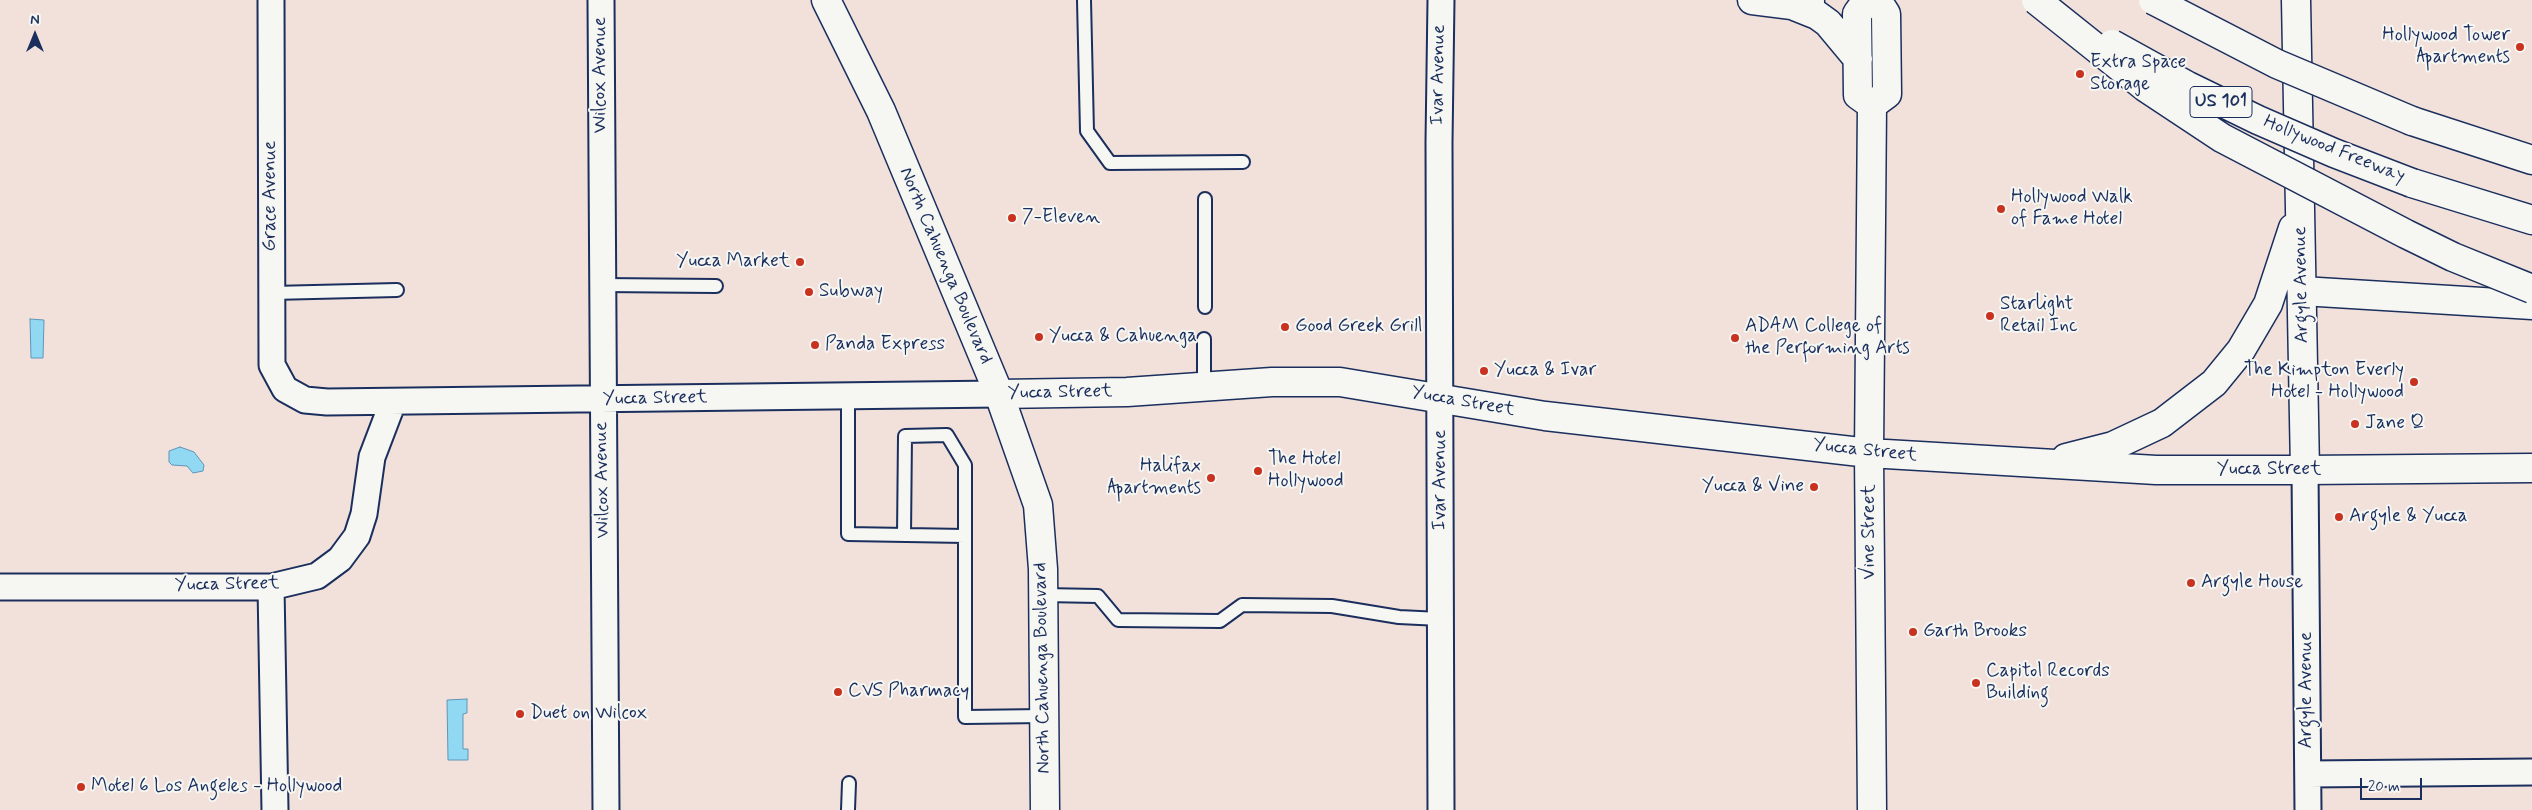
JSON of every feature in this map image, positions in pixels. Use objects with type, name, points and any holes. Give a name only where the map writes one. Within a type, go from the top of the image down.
[{"type":"main road","name":"North Cahuenga Boulevard","points":[[826,0],[881,111],[999,394],[1038,505],[1044,595],[1045,810]]},
{"type":"main road","points":[[1752,0],[1792,5],[1817,15],[1828,23],[1858,59]]},
{"type":"main road","points":[[1792,5],[1818,0]]},
{"type":"main road","points":[[1867,0],[1857,14],[1858,95],[1872,105],[1887,94],[1886,14],[1877,0]]},
{"type":"main road","points":[[2038,0],[2145,87],[2222,138],[2406,234],[2454,257],[2532,289]]},
{"type":"main road","name":"Hollywood Freeway","points":[[2038,0],[2125,52],[2188,86],[2334,153],[2412,183],[2532,220]]},
{"type":"main road","points":[[2153,0],[2277,64],[2412,121],[2532,160]]},
{"type":"main road","name":"Argyle Avenue","points":[[2296,0],[2305,470]]},
{"type":"main road","name":"Vine Street","points":[[1872,105],[1869,453],[1872,810]]},
{"type":"main road","points":[[2007,462],[2061,459],[2113,446],[2162,423],[2214,383],[2241,350],[2268,304],[2301,200]]},
{"type":"main road","points":[[2302,291],[2532,306]]},
{"type":"main road","name":"Yucca Street","points":[[999,394],[1127,392],[1272,382],[1340,382],[1545,416],[1869,453],[2156,470],[2532,468]]},
{"type":"street","name":"Grace Avenue","points":[[271,0],[272,364],[285,389]]},
{"type":"street","name":"Wilcox Avenue","points":[[601,0],[606,810]]},
{"type":"street","name":"Ivar Avenue","points":[[1440,0],[1438,142],[1441,399],[1441,810]]},
{"type":"street","name":"Yucca Street","points":[[285,389],[304,400],[393,402],[999,394]]},
{"type":"street","name":"Yucca Street","points":[[0,587],[271,587],[317,576],[340,559],[357,536],[364,514],[372,457],[393,402]]},
{"type":"street","name":"Argyle Avenue","points":[[2305,470],[2308,810]]},
{"type":"street","points":[[271,587],[275,810]]},
{"type":"street","points":[[2308,774],[2532,772]]},
{"type":"lane","points":[[1084,0],[1087,132],[1110,163],[1243,162]]},
{"type":"lane","points":[[1205,199],[1205,307]]},
{"type":"lane","points":[[602,286],[716,286]]},
{"type":"lane","points":[[272,293],[397,290]]},
{"type":"lane","points":[[1204,339],[1204,387]]},
{"type":"lane","points":[[848,396],[848,534],[965,536]]},
{"type":"lane","points":[[904,535],[905,436],[947,435],[965,465],[966,717],[1044,716]]},
{"type":"lane","points":[[1044,595],[1098,596],[1118,620],[1220,621],[1242,605],[1332,606],[1399,617],[1440,619]]},
{"type":"lane","points":[[848,810],[849,783]]},
{"type":"water","points":[[30,319],[44,320],[43,358],[31,358]]},
{"type":"water","points":[[180,447],[194,452],[204,465],[203,471],[193,473],[187,466],[172,465],[169,462],[169,451]]},
{"type":"water","points":[[467,699],[467,713],[463,714],[463,749],[468,749],[468,760],[448,760],[447,700]]},
{"type":"place","name":"Hollywood Tower Apartments","points":[[2520,47]]},
{"type":"place","name":"Extra Space Storage","points":[[2080,74]]},
{"type":"place","name":"Hollywood Walk of Fame Hotel","points":[[2001,209]]},
{"type":"place","name":"7-Eleven","points":[[1012,218]]},
{"type":"place","name":"Yucca Market","points":[[800,262]]},
{"type":"place","name":"Subway","points":[[809,292]]},
{"type":"place","name":"Starlight Retail Inc","points":[[1990,316]]},
{"type":"place","name":"Good Greek Grill","points":[[1285,327]]},
{"type":"place","name":"Yucca & Cahuenga","points":[[1039,337]]},
{"type":"place","name":"ADAM College of the Performing Arts","points":[[1735,338]]},
{"type":"place","name":"Panda Express","points":[[815,345]]},
{"type":"place","name":"Yucca & Ivar","points":[[1484,371]]},
{"type":"place","name":"The Kimpton Everly Hotel - Hollywood","points":[[2414,382]]},
{"type":"place","name":"Jane Q","points":[[2355,424]]},
{"type":"place","name":"The Hotel Hollywood","points":[[1258,471]]},
{"type":"place","name":"Halifax Apartments","points":[[1211,478]]},
{"type":"place","name":"Yucca & Vine","points":[[1814,487]]},
{"type":"place","name":"Argyle & Yucca","points":[[2339,517]]},
{"type":"place","name":"Argyle House","points":[[2191,583]]},
{"type":"place","name":"Garth Brooks","points":[[1913,632]]},
{"type":"place","name":"Capitol Records Building","points":[[1976,683]]},
{"type":"place","name":"CVS Pharmacy","points":[[838,692]]},
{"type":"place","name":"Duet on Wilcox","points":[[520,714]]},
{"type":"place","name":"Motel 6 Los Angeles - Hollywood","points":[[81,787]]}]
